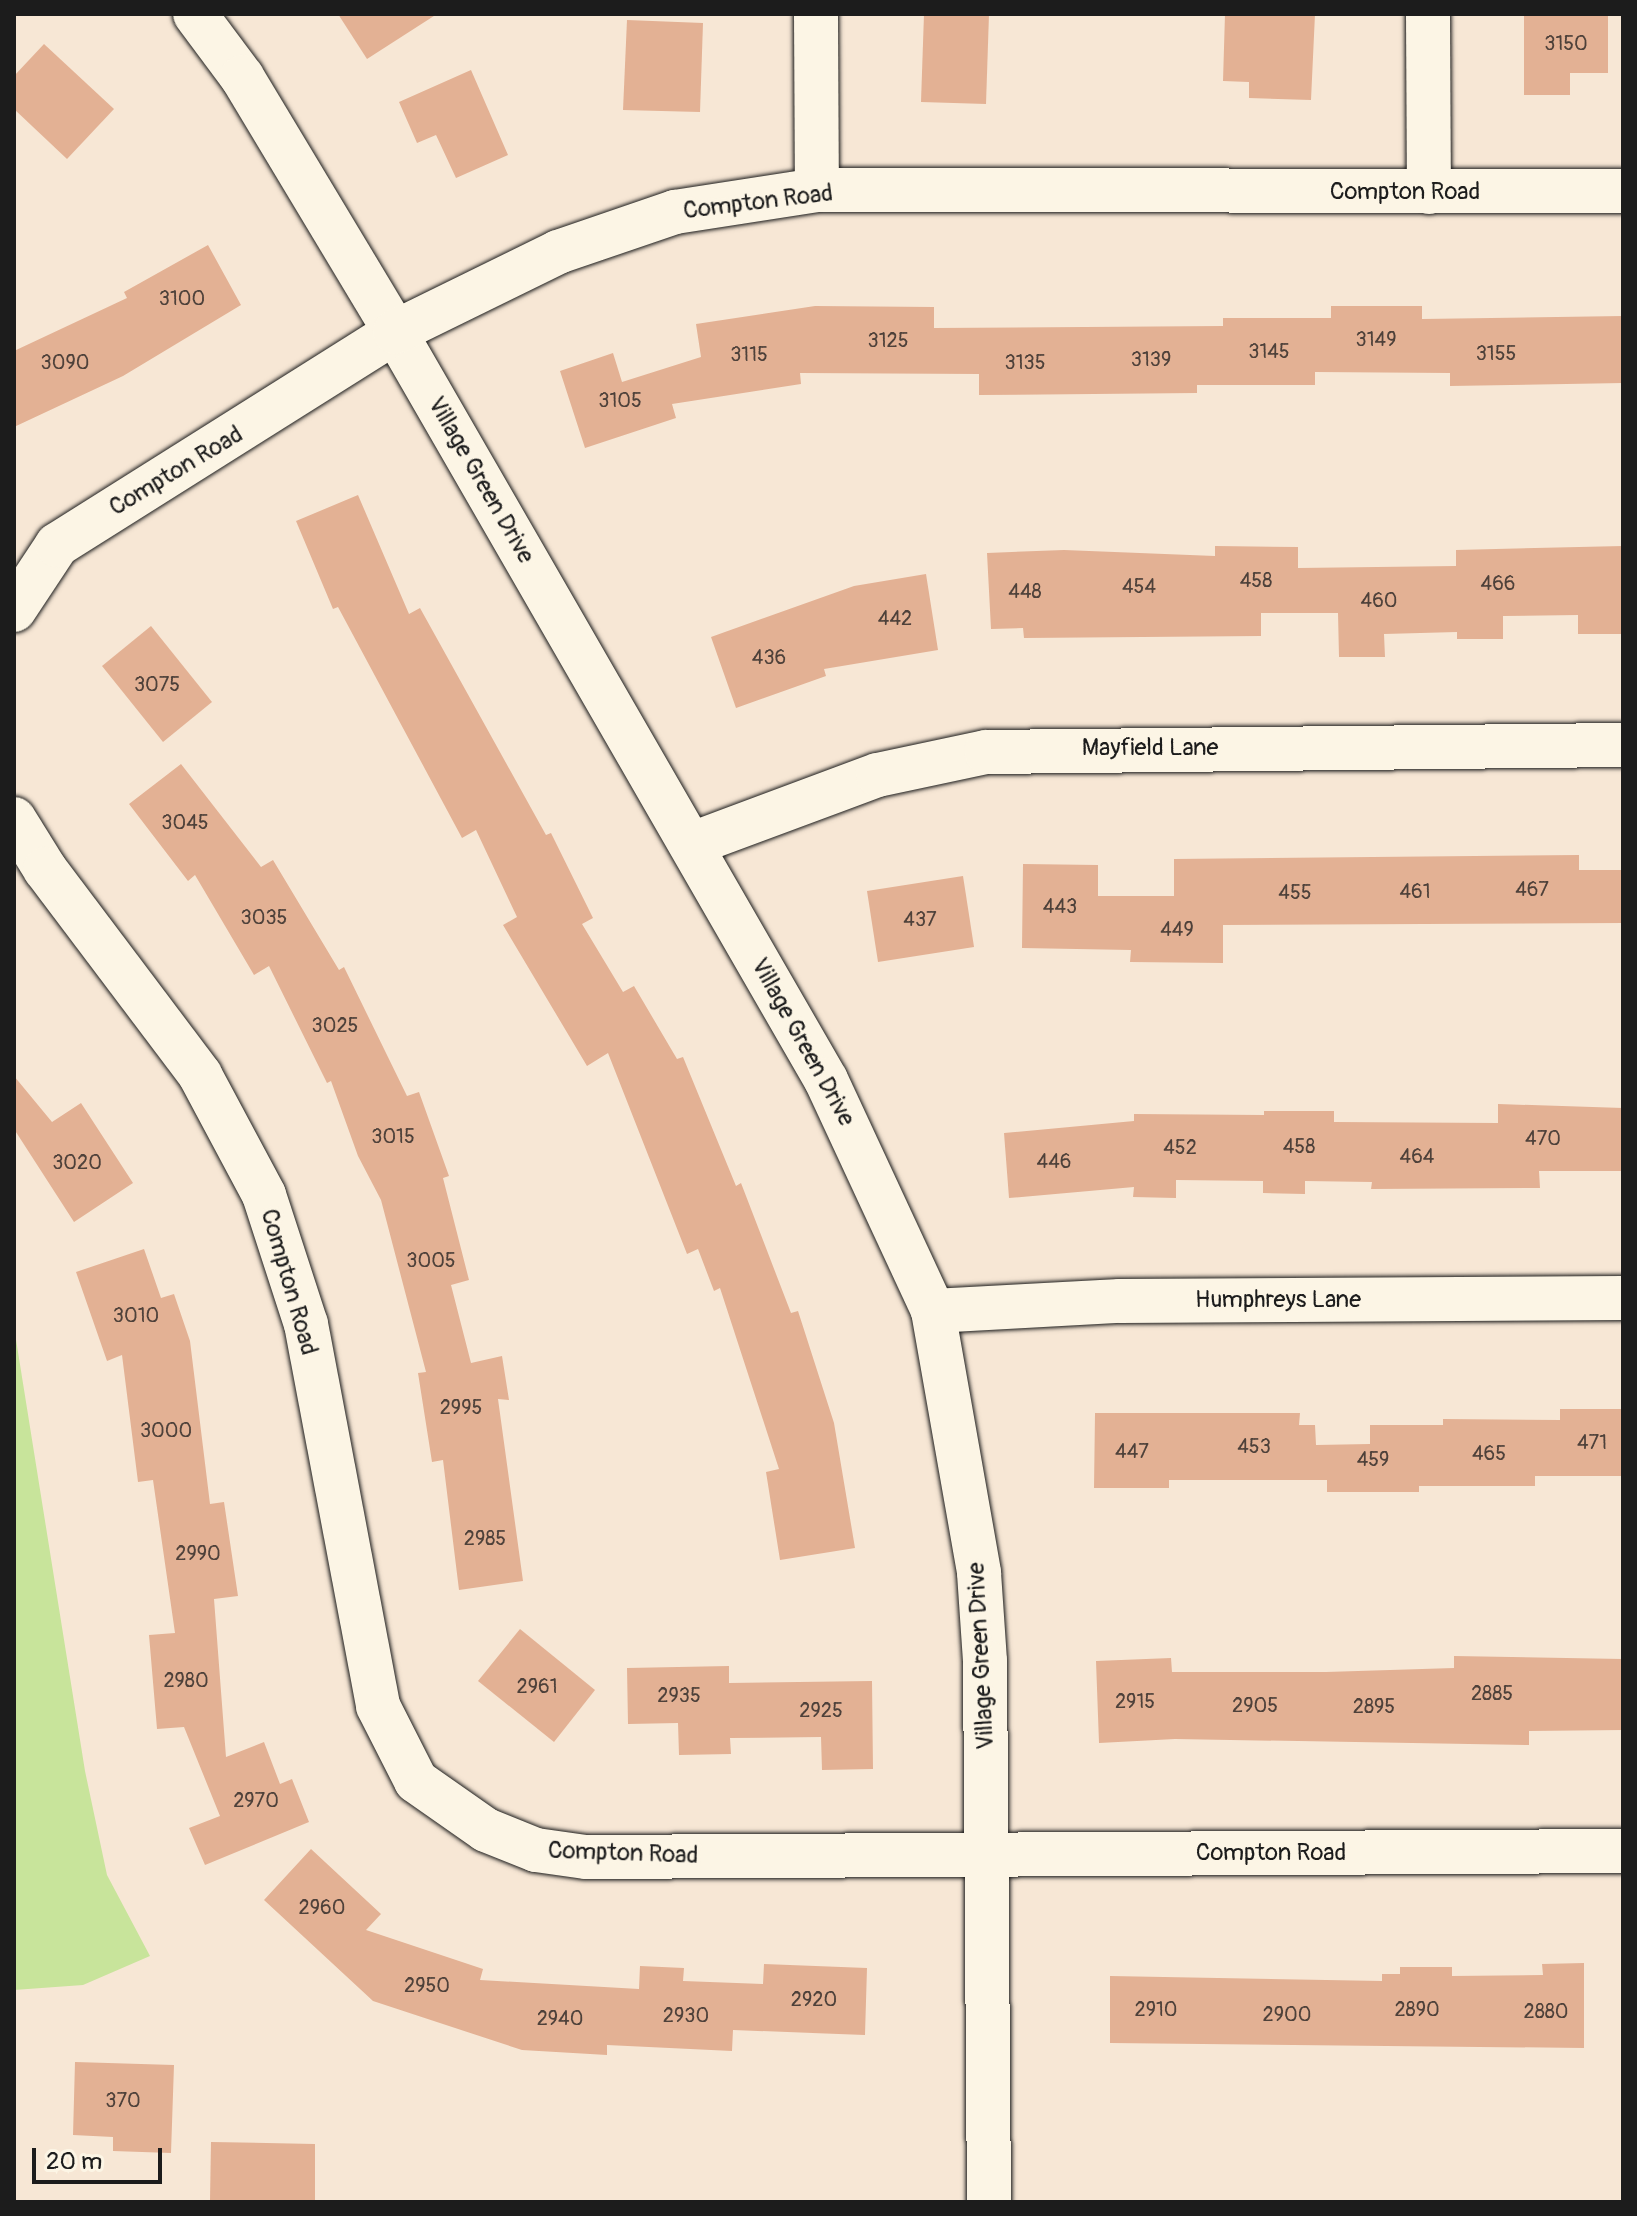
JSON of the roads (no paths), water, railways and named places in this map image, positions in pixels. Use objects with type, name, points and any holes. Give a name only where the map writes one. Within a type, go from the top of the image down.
[{"type":"street","name":"Village Green Drive","points":[[195,14],[242,77],[395,332],[692,844],[826,1080],[933,1311],[979,1573],[986,1855],[989,2202]]},
{"type":"street","points":[[816,14],[817,190]]},
{"type":"street","points":[[1428,14],[1429,192]]},
{"type":"street","name":"Compton Road","points":[[14,610],[57,545],[395,332],[607,232],[711,205],[817,190],[1623,191]]},
{"type":"street","name":"Mayfield Lane","points":[[692,844],[878,775],[986,752],[1623,745]]},
{"type":"street","name":"Compton Road","points":[[14,819],[45,869],[200,1075],[264,1195],[306,1324],[365,1662],[378,1706],[416,1781],[509,1841],[574,1855],[1623,1851]]},
{"type":"street","name":"Humphreys Lane","points":[[933,1311],[1120,1301],[1623,1298]]}]
